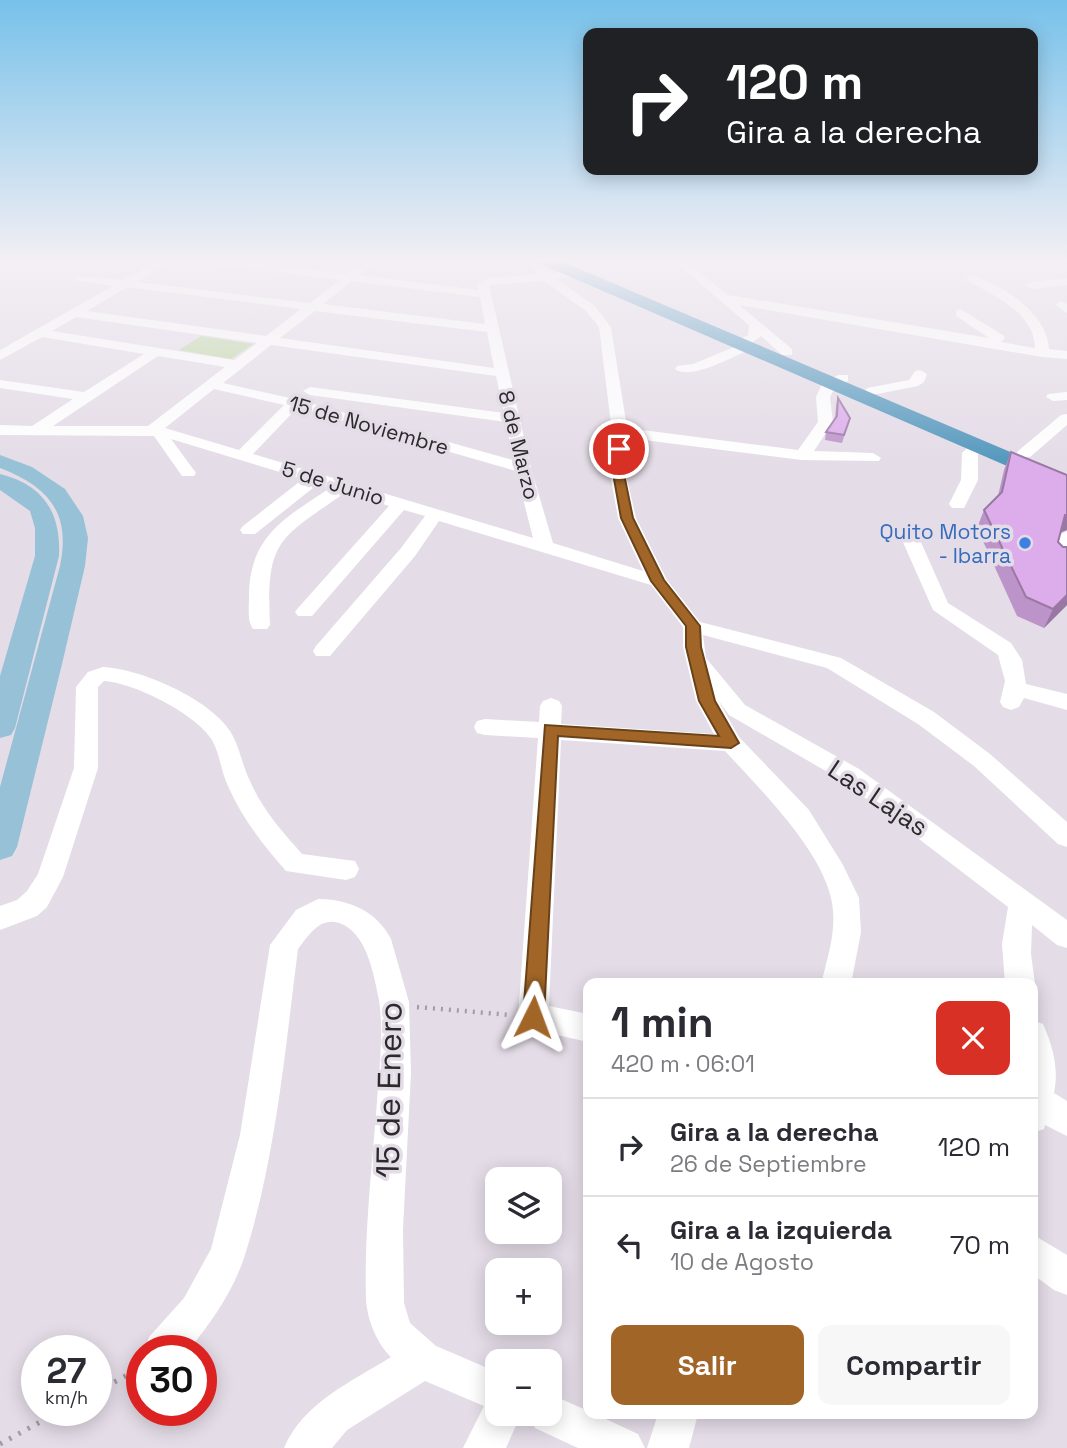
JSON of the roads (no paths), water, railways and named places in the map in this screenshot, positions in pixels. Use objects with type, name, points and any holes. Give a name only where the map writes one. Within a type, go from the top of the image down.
[{"type":"highway","points":[[727,330],[787,352],[836,381],[872,391],[1067,471]]},
{"type":"highway","points":[[748,338],[977,447],[1067,485]]},
{"type":"main road","points":[[0,461],[27,471],[51,487],[66,506],[76,530],[74,554],[47,672],[0,847]]},
{"type":"main road","points":[[0,481],[20,491],[43,511],[49,528],[47,555],[5,701],[0,728]]},
{"type":"street","points":[[0,356],[45,330]]},
{"type":"street","points":[[188,330],[501,373]]},
{"type":"street","points":[[188,473],[157,430],[282,330]]},
{"type":"street","name":"8 de Marzo","points":[[493,330],[523,468],[544,545]]},
{"type":"street","points":[[604,330],[620,432],[620,479],[627,518],[658,581],[693,626],[696,656],[707,701],[731,743],[800,817],[830,865],[845,898],[847,932],[837,978]]},
{"type":"street","points":[[682,369],[695,368],[748,338],[743,330]]},
{"type":"street","points":[[906,330],[1067,355]]},
{"type":"street","points":[[985,330],[998,338],[990,344]]},
{"type":"street","points":[[1036,330],[1043,346],[1042,353]]},
{"type":"street","points":[[39,333],[237,365]]},
{"type":"street","points":[[36,430],[156,352]]},
{"type":"street","points":[[872,391],[913,383],[919,379],[920,374]]},
{"type":"street","points":[[802,455],[827,424],[828,410],[823,397],[836,381]]},
{"type":"street","points":[[0,384],[85,397]]},
{"type":"street","name":"15 de Noviembre","points":[[214,385],[294,403],[523,468]]},
{"type":"street","points":[[310,391],[513,419]]},
{"type":"street","points":[[243,455],[294,403]]},
{"type":"street","points":[[1024,454],[1066,418]]},
{"type":"street","name":"5 de Junio","points":[[0,430],[157,430],[658,581]]},
{"type":"street","points":[[620,432],[802,455],[873,458]]},
{"type":"street","points":[[958,505],[970,484],[970,453],[977,447]]},
{"type":"street","points":[[249,530],[316,478]]},
{"type":"street","points":[[260,625],[260,569],[262,558],[271,541],[282,528],[344,486]]},
{"type":"street","points":[[305,612],[401,503]]},
{"type":"street","points":[[323,651],[408,552],[436,513]]},
{"type":"street","points":[[907,531],[940,606],[1004,648],[1011,656],[1014,696],[1067,702]]},
{"type":"street","points":[[1061,559],[1067,536]]},
{"type":"street","points":[[693,626],[834,663],[926,718],[982,760],[1067,837]]},
{"type":"street","name":"Las Lajas","points":[[696,656],[737,710],[851,775],[1067,936]]},
{"type":"street","points":[[0,918],[27,908],[37,899],[50,877],[86,768],[87,687],[92,679],[101,674],[116,675],[154,688],[216,731],[226,746],[236,779],[253,813],[295,864],[346,869]]},
{"type":"street","points":[[485,727],[551,718],[731,743]]},
{"type":"street","points":[[551,718],[533,1017],[583,1027]]},
{"type":"street","points":[[1019,978],[1016,925],[1023,904]]},
{"type":"street","name":"15 de Enero","points":[[177,1335],[197,1311],[227,1255],[257,1136],[284,945],[306,918],[318,911],[336,911],[356,918],[377,939],[394,1002],[395,1073],[385,1229],[385,1303],[395,1335],[422,1360],[485,1387]]},
{"type":"street","points":[[1038,1049],[1043,1082],[1038,1099]]},
{"type":"street","points":[[1038,1110],[1067,1120]]},
{"type":"street","points":[[1038,1256],[1067,1277]]},
{"type":"street","points":[[305,1448],[333,1416],[422,1360]]},
{"type":"street","points":[[668,1448],[677,1419]]},
{"type":"street","points":[[562,1420],[624,1448]]},
{"type":"street","points":[[484,1448],[495,1426]]},
{"type":"place","name":"Quito Motors - Ibarra","points":[[1025,543]]}]
